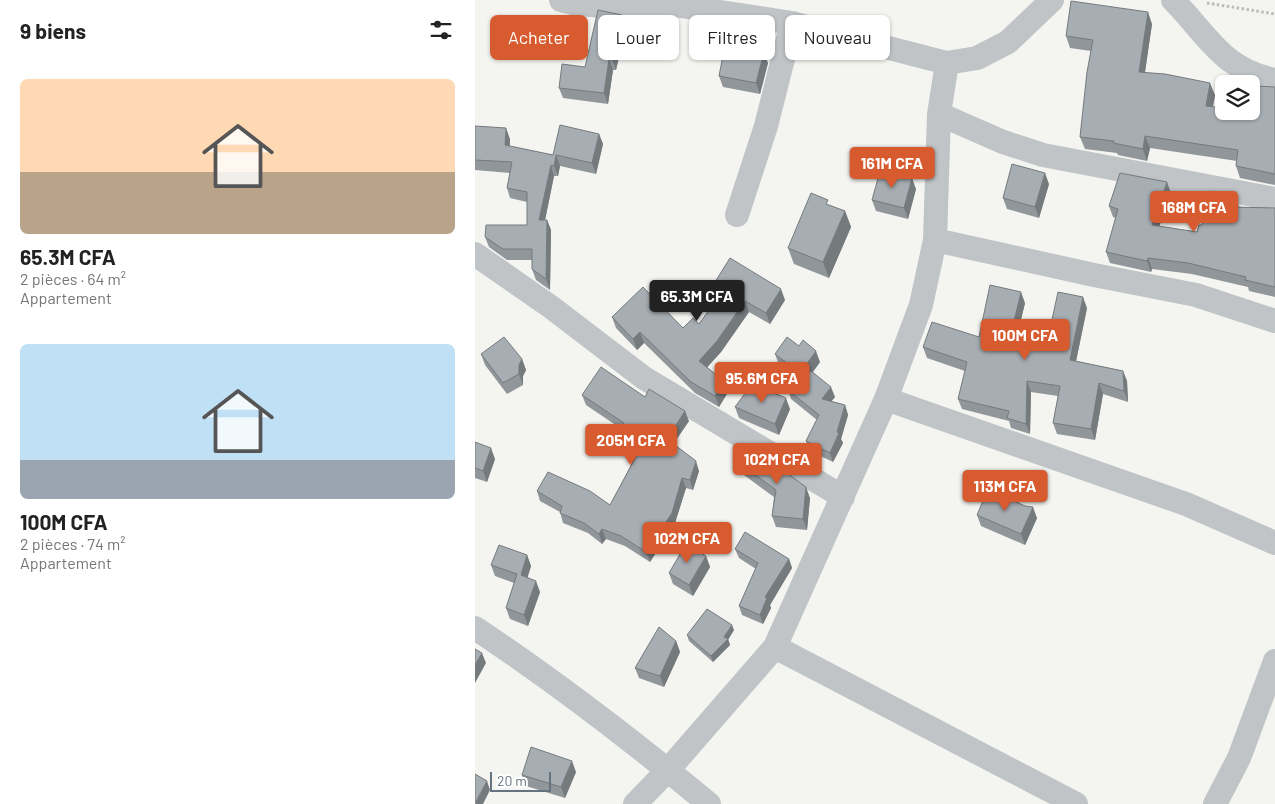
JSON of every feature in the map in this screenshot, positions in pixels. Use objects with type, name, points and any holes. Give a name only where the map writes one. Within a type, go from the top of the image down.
[{"type":"street","points":[[561,0],[577,4],[619,7],[676,2],[785,22]]},
{"type":"street","points":[[890,49],[947,64],[977,58],[1008,42],[1051,0]]},
{"type":"street","points":[[1173,0],[1226,59],[1254,76],[1275,80]]},
{"type":"street","points":[[737,214],[766,126],[785,51]]},
{"type":"street","points":[[635,804],[668,770],[775,647],[886,399],[921,305],[935,240],[939,114],[947,64]]},
{"type":"street","points":[[939,114],[1003,142],[1053,157],[1275,199]]},
{"type":"street","points":[[935,240],[1094,276],[1196,295],[1275,321]]},
{"type":"street","points":[[475,254],[551,307],[644,378],[731,433],[843,498]]},
{"type":"street","points":[[886,399],[1186,504],[1275,542]]},
{"type":"street","points":[[475,628],[510,651],[668,770],[709,804]]},
{"type":"street","points":[[775,647],[1076,804]]},
{"type":"street","points":[[1215,804],[1239,758],[1275,661]]},
{"type":"path","points":[[1202,2],[1275,14]]},
{"type":"building","points":[[1071,1],[1148,12],[1139,72],[1165,74],[1210,83],[1206,106],[1215,107],[1215,120],[1260,120],[1260,86],[1275,87],[1275,174],[1236,166],[1238,150],[1145,136],[1143,149],[1113,143],[1114,141],[1080,137],[1087,72],[1093,40],[1066,36]]},
{"type":"building","points":[[598,10],[622,15],[598,15],[598,60],[609,60],[604,93],[559,88],[562,64],[585,67]]},
{"type":"building","points":[[722,60],[762,60],[756,83],[719,76]]},
{"type":"building","points":[[560,125],[599,134],[592,163],[556,155],[554,166],[551,165],[539,220],[547,220],[546,279],[532,269],[532,249],[503,249],[485,237],[486,225],[527,225],[527,192],[507,188],[512,162],[475,160],[475,126],[506,128],[505,145],[553,155]]},
{"type":"building","points":[[1012,164],[1045,173],[1035,207],[1003,198]]},
{"type":"building","points":[[880,171],[912,178],[904,208],[872,200]]},
{"type":"building","points":[[1120,173],[1167,182],[1152,225],[1197,232],[1199,225],[1202,225],[1210,191],[1235,197],[1232,207],[1275,208],[1275,287],[1245,280],[1246,277],[1188,263],[1148,258],[1147,261],[1106,252],[1118,209],[1109,206]]},
{"type":"building","points":[[811,193],[828,200],[826,204],[845,211],[823,262],[788,248]]},
{"type":"building","points":[[730,258],[781,289],[766,313],[745,301],[717,341],[699,361],[724,381],[715,396],[691,382],[640,332],[633,339],[612,317],[643,287],[683,328],[693,318],[699,324],[725,288],[715,282]]},
{"type":"building","points":[[990,285],[1021,292],[1011,334],[1048,338],[1058,292],[1083,297],[1070,360],[1123,371],[1124,391],[1099,383],[1091,429],[1053,423],[1060,386],[1027,381],[1026,424],[1007,418],[1009,411],[958,399],[967,362],[923,347],[932,322],[979,337]]},
{"type":"building","points":[[504,337],[522,359],[519,365],[519,374],[503,383],[481,354]]},
{"type":"building","points":[[787,337],[799,346],[803,340],[816,351],[800,373],[775,354]]},
{"type":"building","points":[[601,367],[645,397],[649,389],[685,411],[667,439],[696,461],[690,480],[682,478],[672,513],[646,552],[621,536],[602,529],[599,534],[584,523],[560,513],[562,506],[537,491],[548,472],[590,491],[610,505],[637,455],[612,441],[624,423],[582,395]]},
{"type":"building","points":[[811,371],[831,387],[822,399],[845,405],[837,432],[839,433],[830,453],[806,441],[819,415],[788,390],[794,391]]},
{"type":"building","points":[[752,384],[786,398],[775,424],[735,407]]},
{"type":"building","points":[[475,442],[491,448],[483,471],[475,468]]},
{"type":"building","points":[[746,447],[773,463],[806,487],[803,519],[772,516],[776,490],[736,461]]},
{"type":"building","points":[[988,489],[1025,506],[1033,507],[1021,534],[977,515]]},
{"type":"building","points":[[745,532],[789,559],[765,597],[767,598],[760,615],[739,606],[758,563],[735,549]]},
{"type":"building","points":[[686,544],[706,556],[689,585],[669,573]]},
{"type":"building","points":[[499,545],[527,555],[521,575],[536,581],[524,615],[506,608],[517,574],[491,565]]},
{"type":"building","points":[[707,609],[732,625],[724,637],[728,639],[711,656],[687,635]]},
{"type":"building","points":[[659,627],[676,641],[660,676],[635,668]]},
{"type":"building","points":[[475,649],[482,653],[475,665]]},
{"type":"building","points":[[531,747],[572,761],[561,787],[522,775]]},
{"type":"building","points":[[475,774],[487,781],[475,803]]}]
